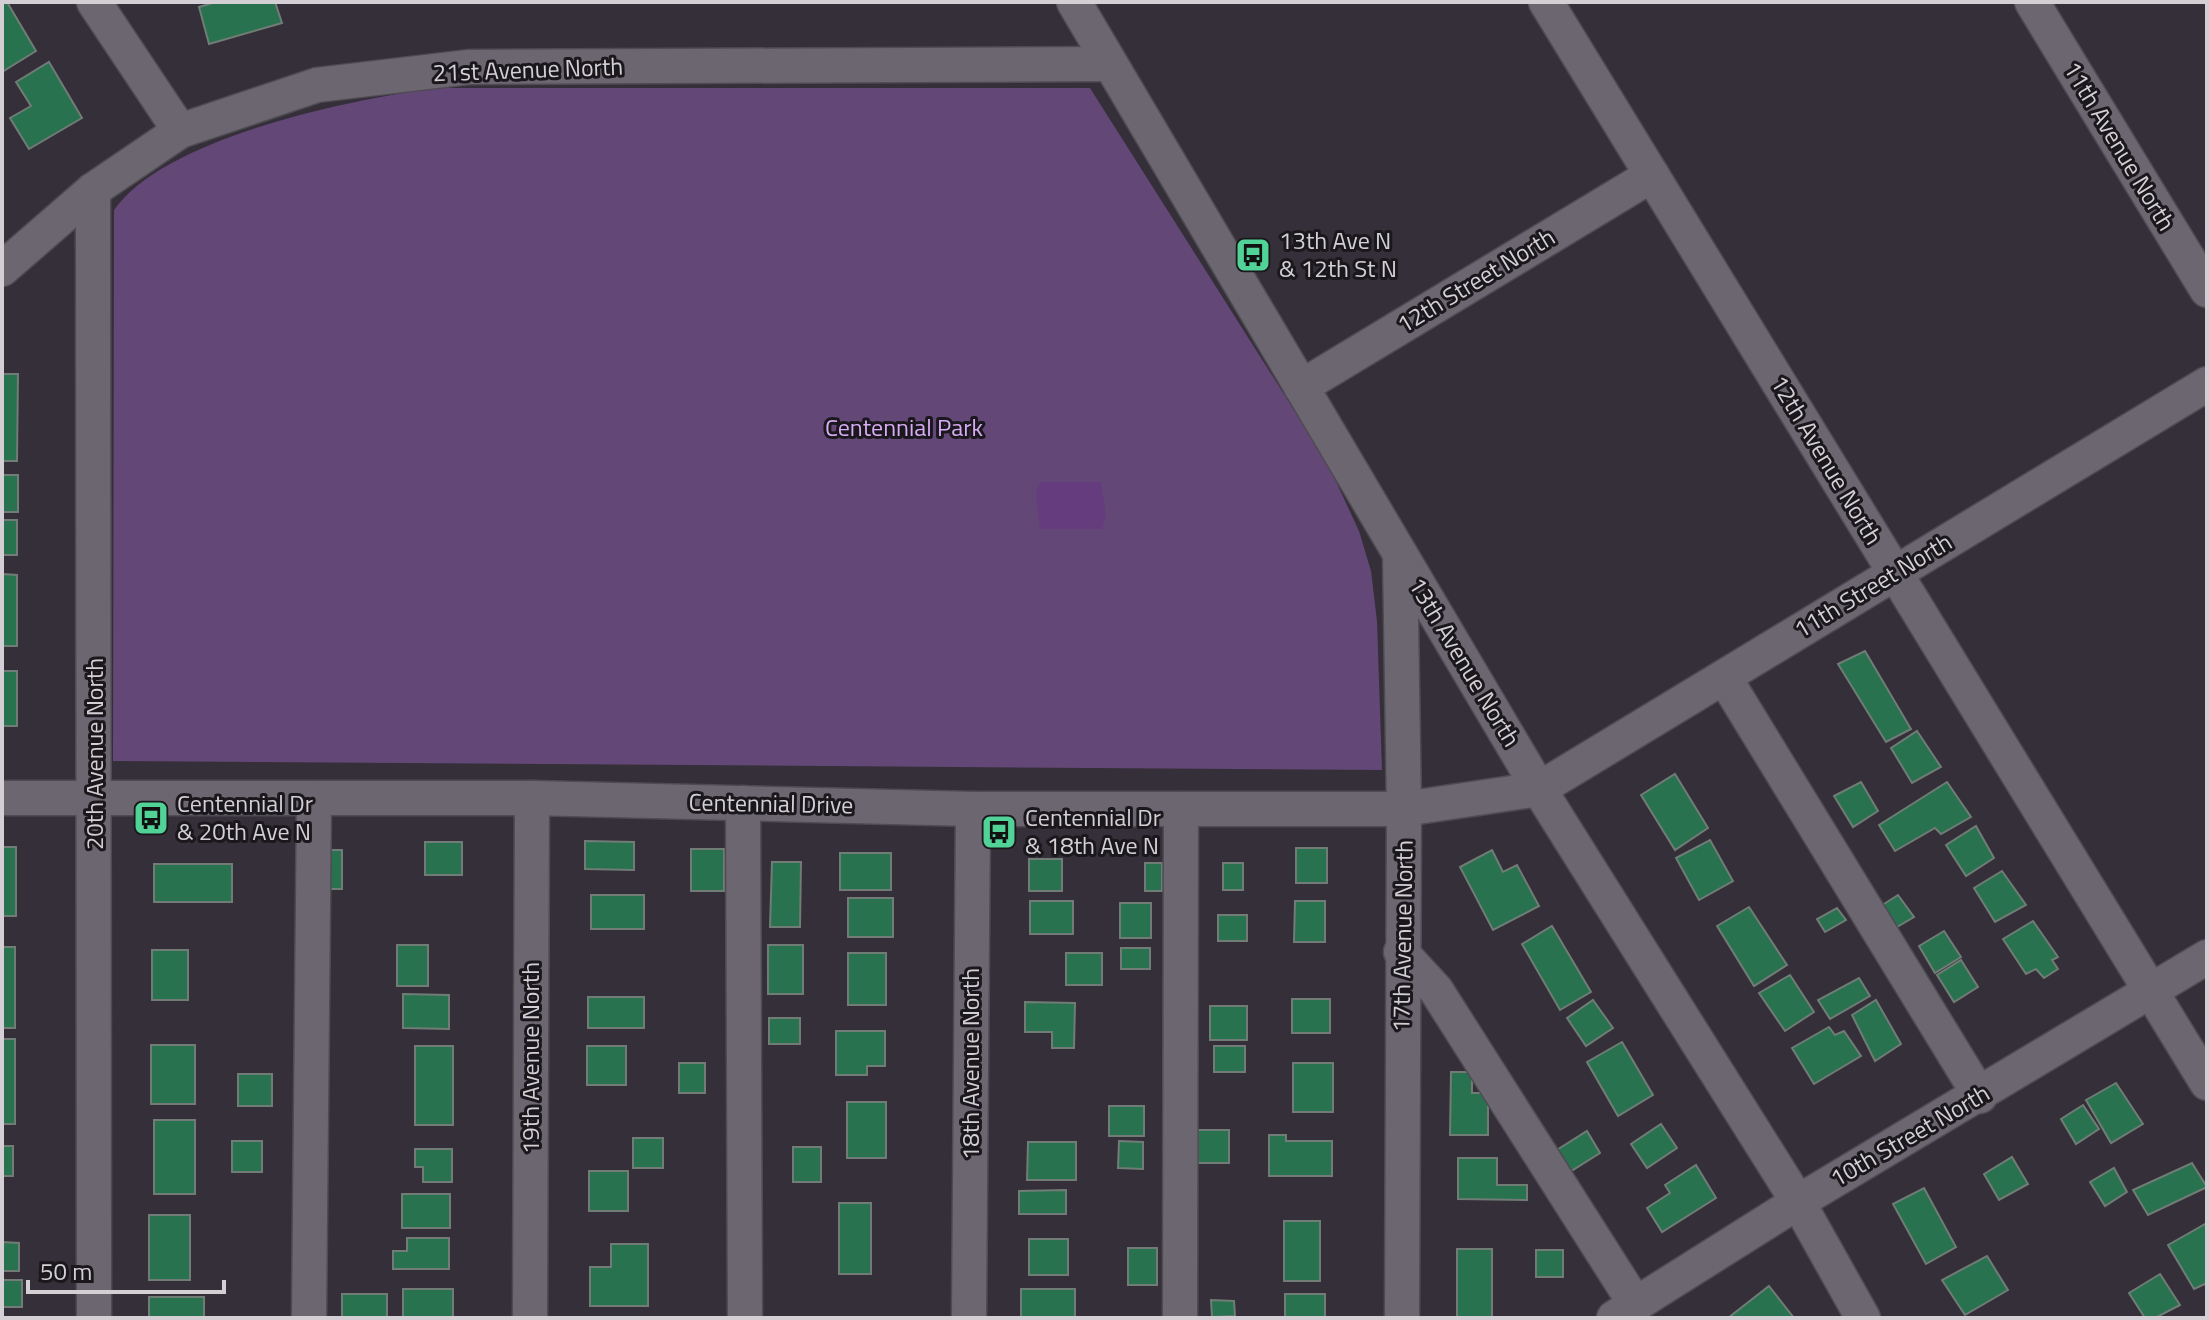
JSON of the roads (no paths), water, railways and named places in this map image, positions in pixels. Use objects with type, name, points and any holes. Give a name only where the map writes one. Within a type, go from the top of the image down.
[{"type":"street","points":[[94,2],[180,131]]},
{"type":"street","name":"13th Avenue North","points":[[1074,2],[1539,789],[1798,1202],[1863,1318]]},
{"type":"street","name":"12th Avenue North","points":[[1546,2],[2207,1083]]},
{"type":"street","name":"11th Avenue North","points":[[2032,2],[2207,290]]},
{"type":"street","name":"21st Avenue North","points":[[2,269],[93,190],[180,131],[317,85],[469,67],[1110,64]]},
{"type":"street","name":"12th Street North","points":[[1301,387],[1652,175]]},
{"type":"street","name":"20th Avenue North","points":[[93,190],[94,1318]]},
{"type":"street","name":"11th Street North","points":[[1539,789],[2207,384]]},
{"type":"street","name":"17th Avenue North","points":[[1400,554],[1404,809],[1401,952],[1402,1318]]},
{"type":"street","points":[[1724,677],[1980,1096]]},
{"type":"street","name":"Centennial Drive","points":[[2,798],[532,798],[973,809],[1404,809],[1539,789]]},
{"type":"street","name":"19th Avenue North","points":[[530,1318],[532,798]]},
{"type":"street","points":[[309,1318],[314,799]]},
{"type":"street","points":[[743,803],[745,1318]]},
{"type":"street","name":"18th Avenue North","points":[[969,1318],[973,809]]},
{"type":"street","points":[[1180,1318],[1181,809]]},
{"type":"street","points":[[1401,952],[1436,990],[1625,1312]]},
{"type":"street","name":"10th Street North","points":[[1625,1312],[1798,1202],[1980,1096],[2207,957]]},
{"type":"place","name":"13th Ave N & 12th St N","points":[[1253,255]]},
{"type":"place","name":"Centennial Dr & 20th Ave N","points":[[151,818]]},
{"type":"place","name":"Centennial Dr & 18th Ave N","points":[[999,832]]},
{"type":"park label","name":"Centennial Park","points":[[904,428]]}]
